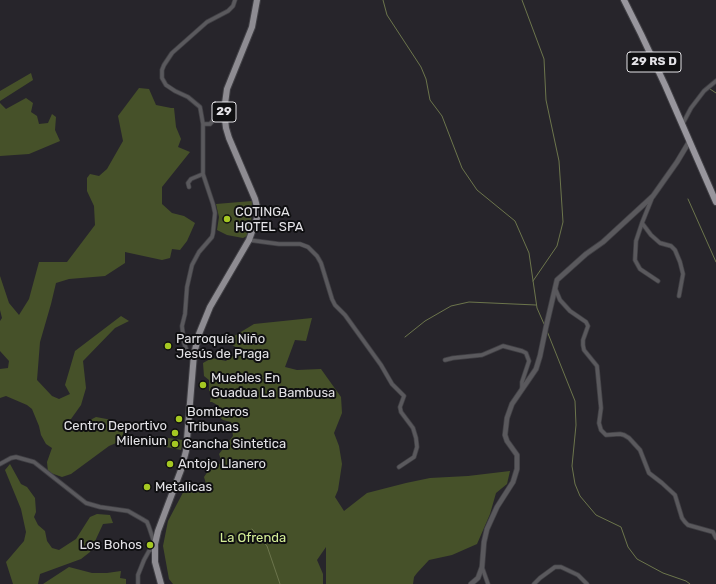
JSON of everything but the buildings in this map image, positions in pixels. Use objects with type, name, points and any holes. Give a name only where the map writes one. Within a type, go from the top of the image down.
[{"type":"highway","name":"29 RS D","points":[[624,0],[641,34],[716,202]]},
{"type":"main road","name":"29","points":[[161,584],[154,547],[181,470],[186,451],[194,357],[198,334],[206,315],[249,240],[257,218],[257,207],[251,186],[229,138],[226,128],[224,101],[227,89],[252,27],[257,0]]},
{"type":"street","points":[[194,357],[187,351],[184,343],[182,326],[185,314],[187,287],[192,265],[199,252],[213,233],[215,213],[203,174],[202,111],[198,104],[188,96],[174,91],[166,85],[162,78],[162,70],[172,53],[207,22],[228,11],[233,6],[235,0]]},
{"type":"street","points":[[682,125],[691,108],[704,90],[716,81]]},
{"type":"street","points":[[203,124],[208,125],[218,115],[224,113]]},
{"type":"street","points":[[658,282],[640,269],[636,260],[636,241],[653,196],[689,142]]},
{"type":"street","points":[[189,187],[189,181],[191,179],[203,174]]},
{"type":"street","points":[[471,584],[478,578],[482,567],[484,542],[487,529],[497,507],[513,482],[517,468],[517,455],[507,441],[505,427],[512,404],[536,369],[557,280],[563,273],[603,242],[653,196]]},
{"type":"street","points":[[642,223],[651,235],[660,243],[671,246],[674,250],[680,262],[683,274],[679,296]]},
{"type":"street","points":[[249,240],[279,244],[300,244],[308,247],[317,256],[321,263],[332,299],[381,365],[392,384],[404,396],[400,407],[401,412],[413,428],[417,448],[414,457],[399,467]]},
{"type":"street","points":[[555,287],[560,300],[570,311],[586,322],[588,326],[583,340],[583,345],[584,350],[597,366],[601,408],[599,423],[601,430],[606,435],[620,434],[629,438],[640,450],[648,473],[675,495],[682,518],[685,522],[713,532],[716,538]]},
{"type":"street","points":[[445,360],[482,355],[503,346],[522,351],[526,353],[529,361],[522,382],[522,390]]},
{"type":"street","points":[[0,464],[16,457],[34,462],[86,503],[100,507],[128,511],[146,522],[154,547],[144,560],[138,575],[138,584]]},
{"type":"street","points":[[482,567],[488,584]]},
{"type":"street","points":[[534,584],[555,567],[562,567],[578,575],[587,584]]},
{"type":"green space","points":[[31,73],[33,80],[0,101],[0,91]]},
{"type":"green space","points":[[139,88],[149,89],[156,105],[174,108],[176,127],[181,139],[178,147],[190,152],[162,187],[162,204],[172,213],[184,216],[195,223],[187,241],[180,250],[172,249],[170,258],[162,260],[125,252],[125,263],[105,276],[69,279],[56,283],[40,342],[37,380],[52,396],[59,399],[70,394],[65,385],[75,351],[121,316],[129,321],[115,328],[83,361],[86,388],[81,405],[66,426],[67,432],[96,417],[112,420],[126,427],[121,441],[109,446],[71,474],[62,477],[48,472],[47,462],[52,448],[46,444],[41,435],[32,409],[27,405],[6,396],[0,398],[0,369],[8,368],[9,361],[0,351],[0,321],[2,318],[0,310],[0,276],[9,303],[19,315],[29,299],[39,262],[67,262],[95,225],[94,206],[87,191],[87,178],[90,174],[99,176],[107,169],[123,141],[118,116]]},
{"type":"green space","points":[[26,98],[33,103],[31,112],[37,116],[39,124],[48,123],[52,114],[56,117],[55,130],[60,141],[29,154],[0,156],[0,103],[6,109]]},
{"type":"green space","points":[[252,201],[251,228],[247,236],[243,238],[227,235],[217,230],[219,217],[216,204]]},
{"type":"green space","name":"La Ofrenda","points":[[312,318],[306,341],[295,340],[285,367],[297,370],[321,369],[341,397],[342,413],[334,433],[339,446],[342,464],[338,490],[335,497],[344,511],[367,493],[406,483],[430,478],[468,476],[510,471],[507,484],[496,493],[490,514],[477,544],[452,555],[429,560],[414,577],[413,584],[326,584],[326,547],[317,560],[323,574],[323,584],[173,584],[169,579],[163,546],[168,521],[187,485],[207,487],[204,477],[211,467],[222,463],[219,454],[233,436],[231,422],[223,420],[218,416],[219,406],[210,402],[212,392],[209,391],[209,380],[204,376],[203,363],[212,358],[226,361],[230,357],[245,353],[226,341],[254,324]]},
{"type":"green space","name":"Cancha Sintetica","points":[[168,438],[183,440],[181,450],[166,447]]},
{"type":"green space","points":[[10,464],[21,484],[27,487],[35,498],[36,512],[34,517],[38,525],[45,531],[47,541],[52,548],[59,550],[76,539],[90,517],[97,514],[110,515],[113,523],[103,524],[90,552],[81,559],[40,574],[38,584],[13,584],[6,562],[24,541],[26,532],[21,509],[5,470]]},
{"type":"green space","points":[[69,567],[92,573],[121,571],[120,578],[126,579],[126,584],[43,584]]},
{"type":"waterway","points":[[383,0],[387,15],[421,67],[426,79],[430,100],[442,116],[462,168],[477,190],[515,221],[529,253],[537,308],[544,324]]},
{"type":"waterway","points":[[522,0],[544,59],[546,100],[559,161],[563,222],[557,246],[533,281]]},
{"type":"waterway","points":[[710,89],[716,93]]},
{"type":"waterway","points":[[688,199],[716,262]]},
{"type":"waterway","points":[[405,337],[425,321],[451,306],[469,302],[536,305]]},
{"type":"waterway","points":[[547,331],[575,401],[576,425],[572,466],[575,484],[580,496],[596,515],[621,527],[628,547],[637,559],[663,573],[686,581],[690,584]]},
{"type":"waterway","points":[[252,529],[267,546],[280,584]]},
{"type":"place","name":"COTINGA HOTEL SPA","points":[[227,219]]},
{"type":"place","name":"Parroquía Niño Jesús de Praga","points":[[168,346]]},
{"type":"place","name":"Muebles En Guadua La Bambusa","points":[[203,385]]},
{"type":"place","name":"Bomberos Tribunas","points":[[179,419]]},
{"type":"place","name":"Centro Deportivo Mileniun","points":[[175,433]]},
{"type":"place","name":"Cancha Sintetica","points":[[175,444]]},
{"type":"place","name":"Antojo Llanero","points":[[170,464]]},
{"type":"place","name":"Metalicas","points":[[147,487]]},
{"type":"place","name":"Los Bohos","points":[[150,545]]}]
